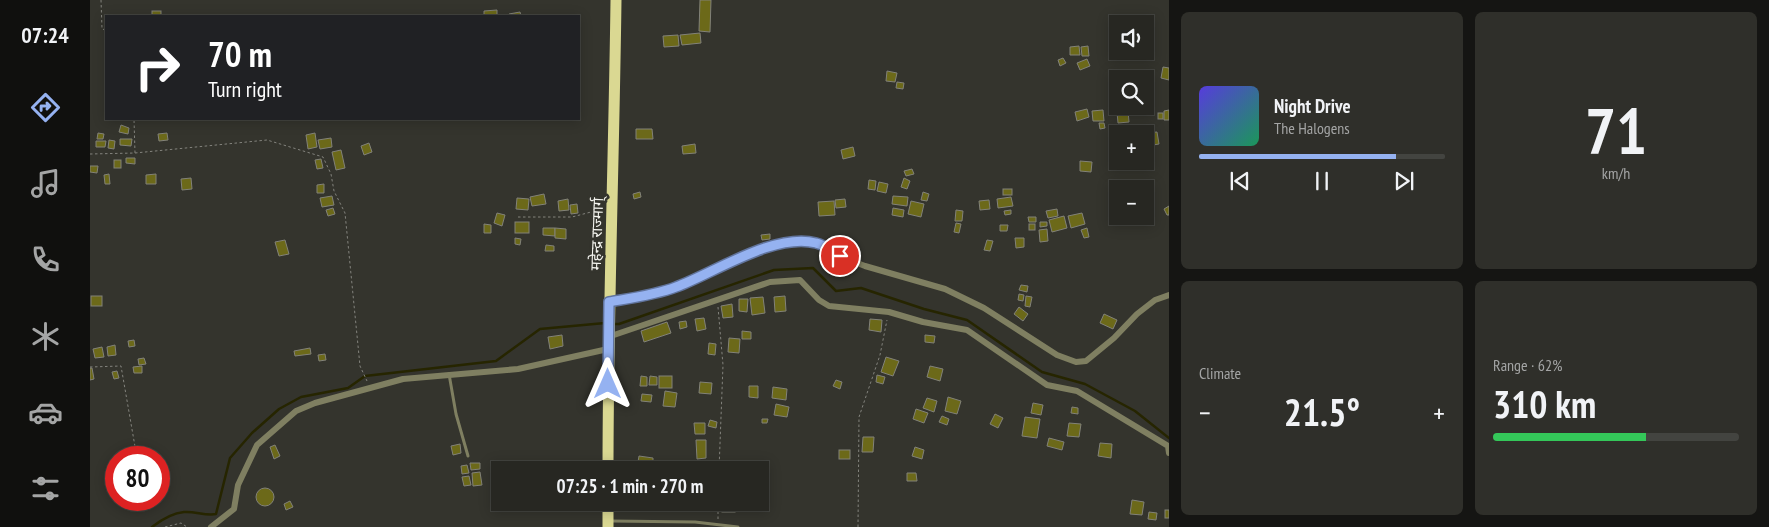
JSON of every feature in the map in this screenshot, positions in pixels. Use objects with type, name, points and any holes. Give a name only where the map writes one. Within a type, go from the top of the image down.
[{"type":"highway","name":"महेन्द्र राज्मार्ग्","points":[[608,461],[608,333],[613,212],[616,0]]},
{"type":"highway","points":[[608,511],[608,524]]},
{"type":"street","points":[[609,305],[675,288],[743,256],[780,245],[815,243],[865,266],[945,288],[984,308],[1058,355],[1076,362],[1086,361],[1114,338],[1137,314],[1155,300],[1169,295]]},
{"type":"street","points":[[608,333],[770,282],[800,280],[818,300],[829,306],[889,312],[923,322],[967,330],[1047,386],[1078,392],[1168,446],[1169,453]]},
{"type":"street","points":[[211,527],[234,509],[238,485],[257,445],[296,411],[315,403],[403,379],[449,373],[518,369],[608,349]]},
{"type":"lane","points":[[449,373],[456,414],[468,456]]},
{"type":"lane","points":[[608,524],[679,522],[738,527]]},
{"type":"path","points":[[101,0],[102,29],[105,30]]},
{"type":"path","points":[[134,120],[136,153]]},
{"type":"path","points":[[90,154],[136,153],[267,140],[323,157],[331,174],[334,192],[344,214],[360,366],[368,388]]},
{"type":"path","points":[[518,217],[572,217],[591,212],[613,212]]},
{"type":"path","points":[[717,299],[723,365],[720,461]]},
{"type":"path","points":[[858,527],[859,417],[880,354],[889,312]]},
{"type":"path","points":[[90,367],[121,366],[135,446]]},
{"type":"path","points":[[718,511],[718,525]]},
{"type":"path","points":[[165,527],[181,523],[187,527]]},
{"type":"building","points":[[700,0],[711,0],[710,32],[699,31]]},
{"type":"building","points":[[497,10],[497,15],[484,15],[484,11]]},
{"type":"building","points":[[152,11],[161,11],[161,15],[152,15]]},
{"type":"building","points":[[520,12],[521,15],[509,15]]},
{"type":"building","points":[[700,33],[701,43],[682,45],[680,35]]},
{"type":"building","points":[[678,35],[679,46],[664,47],[663,36]]},
{"type":"building","points":[[1079,46],[1080,55],[1070,55],[1070,47]]},
{"type":"building","points":[[1088,46],[1089,56],[1082,56],[1081,47]]},
{"type":"building","points":[[1063,58],[1066,63],[1060,66],[1058,60]]},
{"type":"building","points":[[1087,59],[1090,66],[1080,70],[1077,63]]},
{"type":"building","points":[[1163,67],[1169,68],[1169,80],[1161,78]]},
{"type":"building","points":[[887,71],[897,73],[895,82],[886,81]]},
{"type":"building","points":[[897,82],[904,83],[903,89],[896,88]]},
{"type":"building","points":[[1087,109],[1089,117],[1077,121],[1075,112]]},
{"type":"building","points":[[1103,110],[1104,121],[1093,121],[1092,111]]},
{"type":"building","points":[[1169,110],[1169,120],[1164,120],[1164,111]]},
{"type":"building","points":[[1158,113],[1163,113],[1163,119],[1158,119]]},
{"type":"building","points":[[1117,115],[1128,115],[1129,122],[1118,123]]},
{"type":"building","points":[[1099,123],[1104,123],[1105,128],[1100,129]]},
{"type":"building","points":[[121,125],[129,128],[128,134],[119,132]]},
{"type":"building","points":[[636,129],[652,129],[653,139],[636,139]]},
{"type":"building","points":[[1154,132],[1157,132],[1159,144],[1154,145]]},
{"type":"building","points":[[98,133],[104,134],[103,139],[97,139]]},
{"type":"building","points":[[167,133],[168,140],[159,141],[158,134]]},
{"type":"building","points":[[315,133],[317,147],[308,149],[306,135]]},
{"type":"building","points":[[331,138],[332,147],[320,149],[318,140]]},
{"type":"building","points":[[120,139],[132,139],[131,146],[120,145]]},
{"type":"building","points":[[109,140],[115,141],[114,149],[108,148]]},
{"type":"building","points":[[96,141],[106,141],[105,147],[96,147]]},
{"type":"building","points":[[369,143],[372,152],[364,155],[361,146]]},
{"type":"building","points":[[695,144],[696,153],[683,154],[682,146]]},
{"type":"building","points":[[853,147],[855,156],[843,159],[841,150]]},
{"type":"building","points":[[341,150],[345,168],[336,170],[332,152]]},
{"type":"building","points":[[126,158],[135,158],[135,164],[126,163]]},
{"type":"building","points":[[321,159],[323,168],[317,169],[315,160]]},
{"type":"building","points":[[114,160],[121,160],[121,168],[114,168]]},
{"type":"building","points":[[1080,161],[1092,162],[1091,172],[1080,171]]},
{"type":"building","points":[[90,166],[98,166],[97,173],[90,172]]},
{"type":"building","points":[[912,169],[914,174],[906,176],[904,171]]},
{"type":"building","points":[[109,174],[110,184],[105,184],[104,175]]},
{"type":"building","points":[[156,174],[156,184],[146,184],[146,175]]},
{"type":"building","points":[[191,178],[192,189],[182,190],[181,179]]},
{"type":"building","points":[[904,178],[910,181],[907,189],[901,187]]},
{"type":"building","points":[[869,180],[876,181],[875,190],[868,189]]},
{"type":"building","points":[[879,182],[888,184],[886,193],[877,191]]},
{"type":"building","points":[[324,184],[324,193],[317,193],[317,185]]},
{"type":"building","points":[[1003,189],[1012,189],[1012,195],[1003,195]]},
{"type":"building","points":[[640,192],[641,197],[634,199],[633,194]]},
{"type":"building","points":[[923,192],[929,194],[927,201],[921,200]]},
{"type":"building","points":[[544,194],[546,204],[532,206],[530,197]]},
{"type":"building","points":[[332,196],[334,205],[322,207],[320,198]]},
{"type":"building","points":[[893,196],[908,197],[907,206],[892,204]]},
{"type":"building","points":[[1011,197],[1013,206],[998,208],[997,199]]},
{"type":"building","points":[[517,198],[529,199],[528,210],[516,209]]},
{"type":"building","points":[[568,199],[569,210],[559,211],[558,201]]},
{"type":"building","points":[[845,199],[846,207],[836,208],[835,200]]},
{"type":"building","points":[[989,200],[990,209],[980,210],[979,201]]},
{"type":"building","points":[[834,201],[835,215],[819,216],[818,202]]},
{"type":"building","points":[[911,201],[924,204],[921,217],[908,214]]},
{"type":"building","points":[[577,204],[578,213],[571,214],[570,205]]},
{"type":"building","points":[[1169,206],[1169,215],[1167,215],[1164,209]]},
{"type":"building","points":[[333,208],[335,214],[328,216],[326,210]]},
{"type":"building","points":[[893,208],[904,210],[903,217],[892,215]]},
{"type":"building","points":[[1057,209],[1058,216],[1048,218],[1046,211]]},
{"type":"building","points":[[956,210],[963,211],[962,221],[955,221]]},
{"type":"building","points":[[1011,210],[1011,214],[1005,215],[1004,211]]},
{"type":"building","points":[[497,213],[505,215],[502,226],[494,223]]},
{"type":"building","points":[[1082,213],[1085,224],[1071,228],[1068,216]]},
{"type":"building","points":[[1064,216],[1067,228],[1052,232],[1049,220]]},
{"type":"building","points":[[1028,217],[1036,217],[1036,222],[1029,222]]},
{"type":"building","points":[[515,222],[529,222],[529,233],[515,233]]},
{"type":"building","points":[[1040,222],[1047,222],[1047,226],[1040,227]]},
{"type":"building","points":[[956,223],[961,224],[959,233],[954,232]]},
{"type":"building","points":[[484,224],[491,225],[491,233],[484,233]]},
{"type":"building","points":[[1029,224],[1035,224],[1035,230],[1029,230]]},
{"type":"building","points":[[1000,225],[1008,225],[1007,231],[1000,231]]},
{"type":"building","points":[[543,228],[555,228],[555,236],[543,235]]},
{"type":"building","points":[[555,228],[566,229],[566,239],[555,238]]},
{"type":"building","points":[[1087,228],[1089,237],[1084,238],[1081,230]]},
{"type":"building","points":[[1047,229],[1048,241],[1040,242],[1039,230]]},
{"type":"building","points":[[770,234],[770,239],[762,240],[761,235]]},
{"type":"building","points":[[515,238],[521,239],[520,245],[515,244]]},
{"type":"building","points":[[1015,238],[1024,238],[1024,247],[1016,248]]},
{"type":"building","points":[[285,240],[289,254],[279,256],[275,242]]},
{"type":"building","points":[[987,240],[993,241],[990,251],[984,250]]},
{"type":"building","points":[[546,245],[554,246],[554,251],[545,251]]},
{"type":"building","points":[[1021,285],[1028,286],[1027,292],[1019,290]]},
{"type":"building","points":[[1019,294],[1024,295],[1023,301],[1018,300]]},
{"type":"building","points":[[91,296],[102,296],[102,306],[91,306]]},
{"type":"building","points":[[785,296],[786,311],[775,312],[774,297]]},
{"type":"building","points":[[1026,296],[1032,297],[1030,307],[1025,306]]},
{"type":"building","points":[[763,297],[765,313],[752,315],[750,298]]},
{"type":"building","points":[[739,299],[748,299],[747,312],[739,311]]},
{"type":"building","points":[[732,304],[733,317],[723,318],[721,306]]},
{"type":"building","points":[[1019,307],[1028,314],[1023,321],[1014,314]]},
{"type":"building","points":[[1104,314],[1117,320],[1113,329],[1100,323]]},
{"type":"building","points":[[704,318],[706,329],[697,331],[695,319]]},
{"type":"building","points":[[870,319],[882,320],[881,332],[869,330]]},
{"type":"building","points":[[686,321],[687,327],[680,329],[679,322]]},
{"type":"building","points":[[667,322],[671,333],[644,342],[641,331]]},
{"type":"building","points":[[742,331],[751,332],[751,339],[742,339]]},
{"type":"building","points":[[562,335],[563,346],[550,349],[548,337]]},
{"type":"building","points":[[925,335],[935,336],[934,343],[925,342]]},
{"type":"building","points":[[729,338],[740,339],[739,353],[728,352]]},
{"type":"building","points":[[134,340],[135,346],[129,347],[128,341]]},
{"type":"building","points":[[709,343],[716,344],[715,355],[708,354]]},
{"type":"building","points":[[115,345],[116,355],[108,356],[107,347]]},
{"type":"building","points":[[102,347],[104,357],[95,358],[93,349]]},
{"type":"building","points":[[310,348],[311,354],[295,356],[294,351]]},
{"type":"building","points":[[325,354],[326,360],[319,361],[318,355]]},
{"type":"building","points":[[886,357],[899,361],[893,376],[881,372]]},
{"type":"building","points":[[144,358],[146,364],[139,365],[138,359]]},
{"type":"building","points":[[142,366],[142,373],[134,373],[133,367]]},
{"type":"building","points":[[930,366],[943,369],[940,381],[927,377]]},
{"type":"building","points":[[90,368],[92,368],[94,379],[90,380]]},
{"type":"building","points":[[117,371],[119,378],[114,379],[112,372]]},
{"type":"building","points":[[877,375],[885,377],[883,384],[876,382]]},
{"type":"building","points":[[641,376],[647,377],[647,386],[640,386]]},
{"type":"building","points":[[650,376],[657,377],[657,385],[649,385]]},
{"type":"building","points":[[659,376],[672,376],[672,388],[659,388]]},
{"type":"building","points":[[836,380],[842,382],[840,389],[833,386]]},
{"type":"building","points":[[700,382],[712,383],[711,394],[699,393]]},
{"type":"building","points":[[749,386],[758,386],[758,398],[749,397]]},
{"type":"building","points":[[773,387],[787,389],[786,400],[772,398]]},
{"type":"building","points":[[665,391],[677,393],[675,407],[663,406]]},
{"type":"building","points":[[642,394],[652,395],[651,402],[641,401]]},
{"type":"building","points":[[948,397],[961,401],[957,414],[945,411]]},
{"type":"building","points":[[927,398],[937,401],[934,412],[923,408]]},
{"type":"building","points":[[1033,403],[1043,405],[1041,415],[1031,413]]},
{"type":"building","points":[[776,404],[789,407],[787,417],[774,415]]},
{"type":"building","points":[[1072,407],[1078,408],[1078,414],[1071,413]]},
{"type":"building","points":[[916,409],[928,413],[924,423],[913,419]]},
{"type":"building","points":[[995,414],[1003,418],[998,428],[990,424]]},
{"type":"building","points":[[942,416],[949,419],[947,425],[939,422]]},
{"type":"building","points":[[1025,417],[1040,419],[1037,438],[1022,436]]},
{"type":"building","points":[[762,419],[768,419],[767,423],[762,423]]},
{"type":"building","points":[[710,420],[717,422],[716,428],[708,426]]},
{"type":"building","points":[[694,423],[705,423],[705,434],[695,434]]},
{"type":"building","points":[[1069,423],[1081,424],[1079,437],[1067,436]]},
{"type":"building","points":[[863,437],[874,437],[873,452],[862,452]]},
{"type":"building","points":[[1049,438],[1064,442],[1062,450],[1047,446]]},
{"type":"building","points":[[696,440],[706,440],[706,458],[697,459]]},
{"type":"building","points":[[1100,443],[1112,444],[1111,458],[1098,456]]},
{"type":"building","points":[[460,444],[461,453],[453,455],[451,446]]},
{"type":"building","points":[[275,445],[280,456],[274,459],[270,447]]},
{"type":"building","points":[[915,447],[924,450],[922,459],[912,456]]},
{"type":"building","points":[[839,450],[850,450],[850,459],[839,459]]},
{"type":"building","points":[[639,456],[653,458],[653,461],[638,461]]},
{"type":"building","points":[[470,463],[480,463],[480,469],[471,470]]},
{"type":"building","points":[[467,465],[469,473],[462,474],[461,466]]},
{"type":"building","points":[[480,472],[482,485],[473,486],[472,473]]},
{"type":"building","points":[[907,473],[916,473],[917,481],[907,481]]},
{"type":"building","points":[[469,476],[471,485],[464,486],[462,477]]},
{"type":"building","points":[[265,488],[271,491],[274,497],[271,503],[265,506],[259,503],[256,497],[259,491]]},
{"type":"building","points":[[1132,500],[1144,502],[1142,515],[1130,514]]},
{"type":"building","points":[[290,501],[293,507],[286,510],[284,504]]},
{"type":"building","points":[[1165,510],[1169,510],[1169,518],[1165,518]]},
{"type":"building","points":[[1149,512],[1157,513],[1156,520],[1148,519]]},
{"type":"waterway","points":[[613,324],[619,324],[774,270],[813,268],[836,291],[861,288],[924,309],[967,320],[1042,372],[1085,384],[1135,411],[1169,438]]},
{"type":"waterway","points":[[152,527],[167,517],[180,513],[216,514],[230,458],[252,433],[279,409],[301,397],[348,388],[365,376],[496,361],[540,329],[605,323]]},
{"type":"route","points":[[608,384],[609,302],[642,297],[675,288],[743,256],[780,245],[815,243],[828,248],[840,256]]}]
